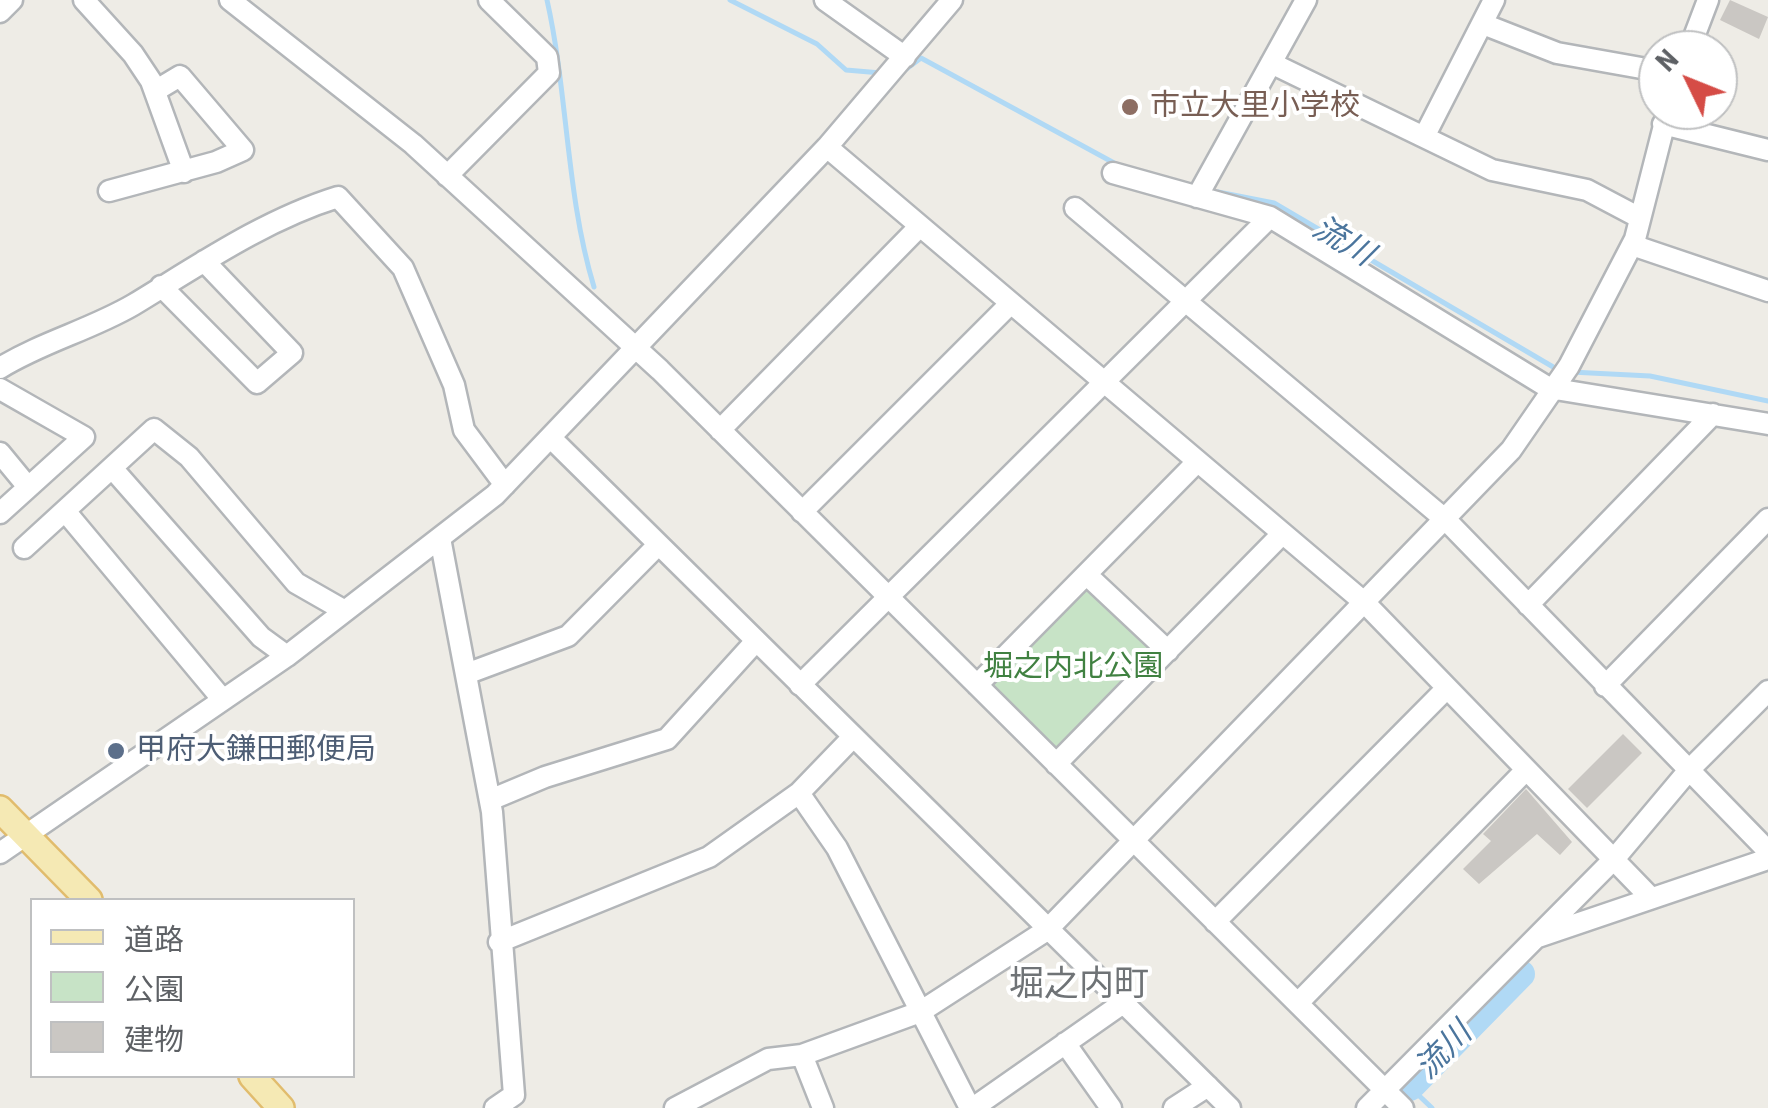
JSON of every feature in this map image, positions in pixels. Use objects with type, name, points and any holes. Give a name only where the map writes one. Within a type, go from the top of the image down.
[{"type":"main road","points":[[0,808],[87,898]]},
{"type":"main road","points":[[254,1078],[277,1107]]},
{"type":"street","points":[[84,0],[133,54],[154,91],[184,172]]},
{"type":"street","points":[[230,0],[309,58],[447,176],[634,346],[1403,1108]]},
{"type":"street","points":[[447,176],[549,73],[547,57],[490,0]]},
{"type":"street","points":[[825,0],[897,67]]},
{"type":"street","points":[[0,853],[287,656],[505,485],[827,146],[952,0]]},
{"type":"street","points":[[1199,193],[1306,0]]},
{"type":"street","points":[[1424,137],[1494,0]]},
{"type":"street","points":[[1697,30],[1708,0]]},
{"type":"street","points":[[1482,24],[1557,53],[1638,67]]},
{"type":"street","points":[[1271,63],[1492,170],[1587,190],[1640,218]]},
{"type":"street","points":[[109,191],[184,172],[243,150],[180,76],[154,91]]},
{"type":"street","points":[[676,1108],[754,1064],[802,1055],[920,1012],[1047,930],[1447,521],[1511,450],[1558,378],[1632,245],[1663,130]]},
{"type":"street","points":[[1706,130],[1768,150]]},
{"type":"street","points":[[827,146],[1364,604],[1526,770],[1607,866],[1651,898]]},
{"type":"street","points":[[1113,173],[1199,193],[1270,218],[1558,378],[1768,424]]},
{"type":"street","points":[[0,368],[40,344],[130,306],[291,212],[338,198],[403,268],[454,385],[464,430],[505,485]]},
{"type":"street","points":[[1075,208],[1447,521],[1768,851]]},
{"type":"street","points":[[800,685],[1270,218]]},
{"type":"street","points":[[720,430],[920,226]]},
{"type":"street","points":[[1632,245],[1768,291]]},
{"type":"street","points":[[161,286],[257,383],[292,353],[204,261]]},
{"type":"street","points":[[802,512],[1011,304]]},
{"type":"street","points":[[0,414],[8,393],[84,437],[0,513]]},
{"type":"street","points":[[1528,604],[1713,414]]},
{"type":"street","points":[[24,548],[154,430],[189,457],[296,583],[345,611]]},
{"type":"street","points":[[552,439],[1230,1108]]},
{"type":"street","points":[[0,453],[28,488]]},
{"type":"street","points":[[977,685],[1196,463]]},
{"type":"street","points":[[112,468],[261,636],[287,656]]},
{"type":"street","points":[[65,512],[224,700]]},
{"type":"street","points":[[1606,686],[1768,519]]},
{"type":"street","points":[[1056,764],[1282,534]]},
{"type":"street","points":[[440,538],[490,800],[514,1095],[495,1108]]},
{"type":"street","points":[[466,674],[568,636],[658,545]]},
{"type":"street","points":[[1087,574],[1168,652]]},
{"type":"street","points":[[490,800],[545,777],[667,739],[756,640]]},
{"type":"street","points":[[1215,922],[1446,689]]},
{"type":"street","points":[[1367,1108],[1607,866],[1688,770],[1768,691]]},
{"type":"street","points":[[500,942],[709,857],[799,794],[853,737]]},
{"type":"street","points":[[1298,1003],[1526,770]]},
{"type":"street","points":[[799,794],[837,848],[972,1108],[1123,1003]]},
{"type":"street","points":[[1533,938],[1768,860]]},
{"type":"street","points":[[1065,1044],[1111,1108]]},
{"type":"street","points":[[802,1055],[824,1108]]},
{"type":"street","points":[[1174,1108],[1208,1086]]},
{"type":"green space","name":"堀之内北公園","points":[[1087,575],[1168,651],[1056,764],[977,685]]},
{"type":"building","points":[[1730,0],[1768,17],[1759,39],[1720,20]]},
{"type":"building","points":[[1623,734],[1642,753],[1587,808],[1568,789]]},
{"type":"building","points":[[1526,789],[1572,842],[1560,855],[1537,834],[1479,884],[1463,869],[1491,841],[1483,834]]},
{"type":"waterway","points":[[547,0],[572,181],[594,287]]},
{"type":"waterway","points":[[730,0],[817,44],[846,70],[881,73]]},
{"type":"waterway","name":"流川","points":[[897,76],[921,58],[1116,164]]},
{"type":"waterway","name":"流川","points":[[1218,192],[1274,203],[1560,371]]},
{"type":"waterway","name":"流川","points":[[1571,372],[1650,376],[1768,401]]},
{"type":"waterway","name":"流川","points":[[1410,1087],[1521,974]]},
{"type":"waterway","points":[[1410,1087],[1432,1108]]},
{"type":"place","name":"市立大里小学校","points":[[1130,107]]},
{"type":"place","name":"甲府大鎌田郵便局","points":[[116,751]]},
{"type":"district","name":"堀之内町","points":[[1079,986]]}]
